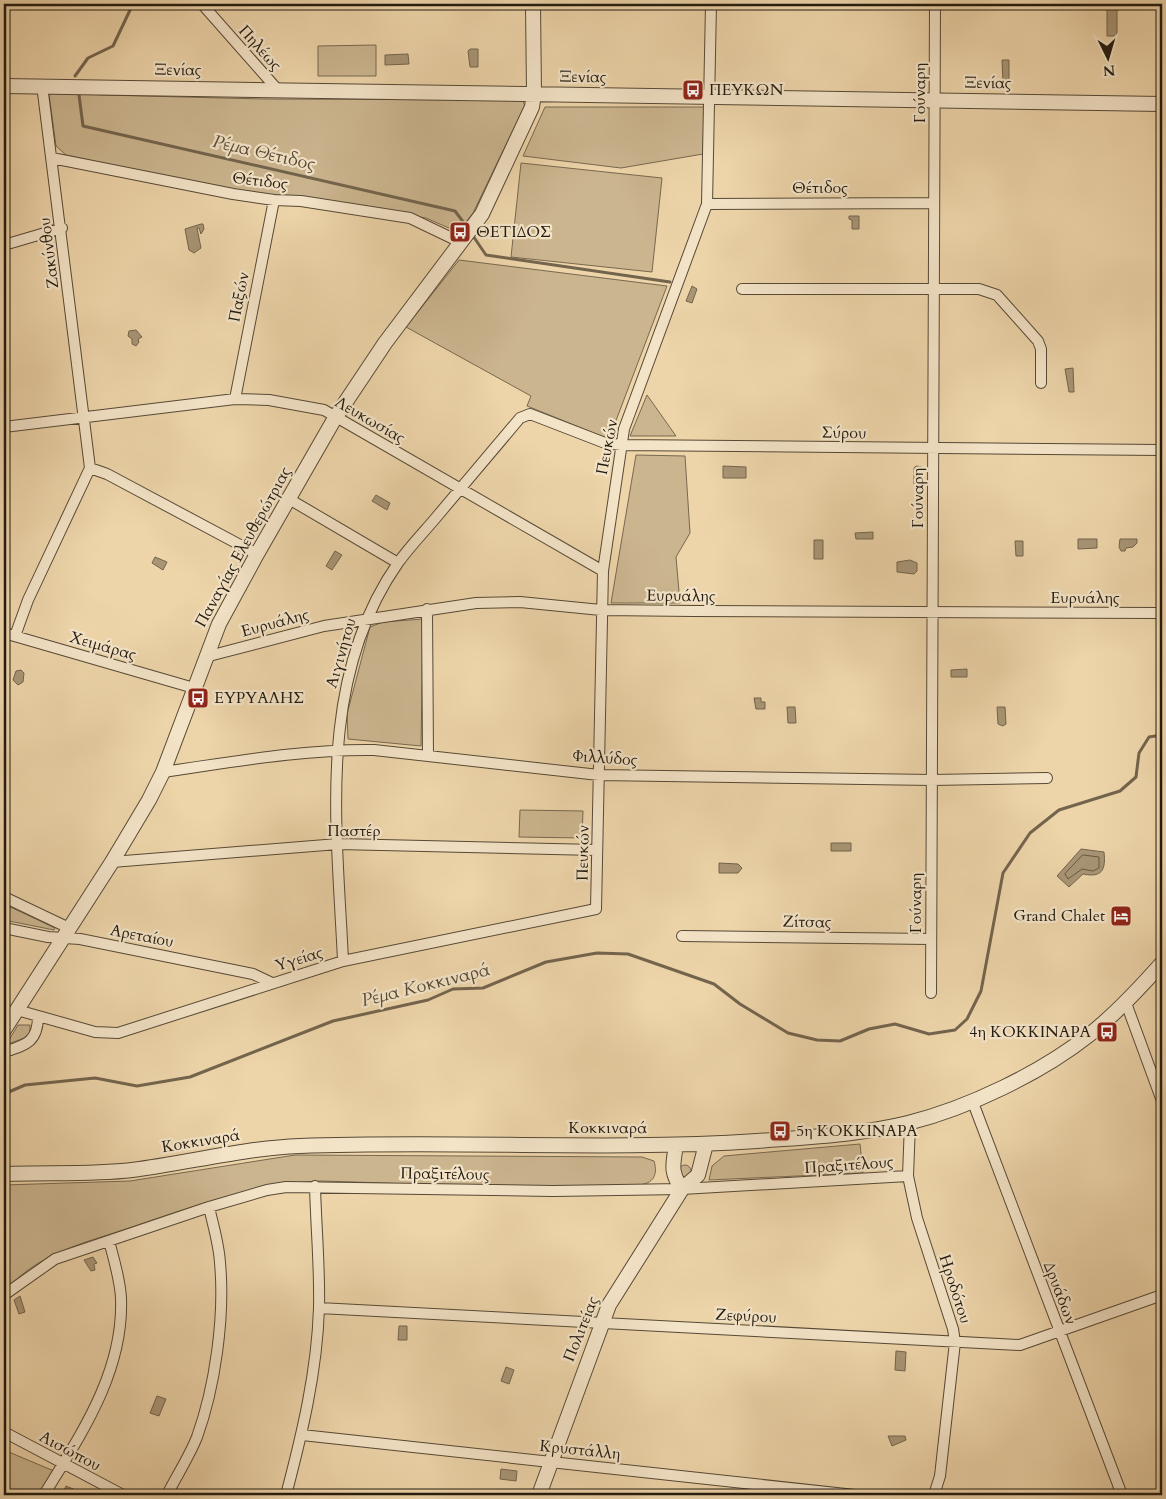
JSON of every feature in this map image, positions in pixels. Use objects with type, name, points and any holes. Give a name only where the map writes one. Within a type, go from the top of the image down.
[{"type":"street","name":"Πηλέως","points":[[202,4],[277,89]]},
{"type":"street","name":"Παναγίας Ελευθερώτριας","points":[[4,1030],[112,862],[149,800],[163,772],[219,624],[335,418],[385,343],[482,214],[532,107],[534,94],[534,4]]},
{"type":"street","name":"Πευκών","points":[[596,909],[603,571],[621,445],[634,400],[707,204],[711,97],[711,4]]},
{"type":"street","name":"Γούναρη","points":[[931,993],[935,4]]},
{"type":"street","points":[[1162,4],[1162,99]]},
{"type":"street","name":"Ξενίας","points":[[4,86],[42,85],[1162,104]]},
{"type":"street","name":"Ζακύνθου","points":[[42,85],[62,228],[90,468]]},
{"type":"street","name":"Θέτιδος","points":[[52,158],[274,200],[301,201],[410,218],[460,242]]},
{"type":"street","name":"Παξών","points":[[235,399],[274,200]]},
{"type":"street","name":"Θέτιδος","points":[[707,204],[934,203]]},
{"type":"street","points":[[4,245],[62,228]]},
{"type":"street","points":[[742,288],[934,287],[979,289],[997,295],[1038,341],[1041,349],[1041,383]]},
{"type":"street","name":"Λευκωσίας","points":[[4,428],[235,399],[293,403],[324,410],[603,571]]},
{"type":"street","name":"Σύρου","points":[[530,414],[605,443],[621,445],[1162,450]]},
{"type":"street","name":"Αιγινήτου","points":[[344,961],[338,844],[337,750],[340,711],[366,618],[398,563],[520,418],[530,414]]},
{"type":"street","points":[[15,636],[28,600],[90,468],[106,474],[257,554]]},
{"type":"street","points":[[289,499],[398,563]]},
{"type":"street","name":"Ευρυάλης","points":[[205,657],[324,626],[366,618],[426,609],[505,602],[601,610],[932,614],[1162,613]]},
{"type":"street","points":[[426,609],[428,756]]},
{"type":"street","name":"Χειμάρας","points":[[4,633],[194,688]]},
{"type":"street","name":"Φιλλύδος","points":[[163,772],[306,752],[374,750],[599,775],[932,780],[1047,778]]},
{"type":"street","name":"Παστέρ","points":[[112,862],[338,844],[598,850]]},
{"type":"street","name":"Αρεταίου","points":[[4,897],[66,932],[253,974],[272,982]]},
{"type":"street","name":"Υγείας","points":[[17,1010],[95,1032],[118,1033],[272,982],[344,961],[596,909]]},
{"type":"street","name":"Αρεταίου","points":[[4,928],[48,937],[66,932]]},
{"type":"street","name":"Ζίτσας","points":[[682,936],[931,939]]},
{"type":"street","name":"Κοκκιναρά","points":[[4,1174],[129,1170],[300,1146],[706,1144],[835,1135],[910,1123],[972,1100],[1036,1069],[1087,1037],[1126,1003],[1162,963]]},
{"type":"street","points":[[1126,1003],[1162,1101]]},
{"type":"street","points":[[4,1052],[32,1040],[36,1033],[38,1016]]},
{"type":"street","name":"Δρυάδων","points":[[972,1100],[1122,1495]]},
{"type":"street","name":"Ηροδότου","points":[[910,1123],[908,1176],[916,1218],[955,1342],[940,1476],[934,1495]]},
{"type":"street","name":"Πολιτείας","points":[[539,1495],[553,1462],[601,1323],[621,1284],[682,1189],[698,1175],[706,1144]]},
{"type":"street","points":[[676,1145],[672,1171],[682,1189]]},
{"type":"street","name":"Πραξιτέλους","points":[[4,1295],[55,1259],[209,1207],[268,1190],[315,1186],[553,1191],[682,1189],[908,1176]]},
{"type":"street","points":[[286,1495],[302,1435],[316,1347],[319,1308],[315,1186]]},
{"type":"street","points":[[166,1495],[196,1439],[214,1364],[221,1312],[220,1263],[209,1207]]},
{"type":"street","points":[[44,1495],[63,1465],[107,1383],[117,1348],[121,1298],[109,1241]]},
{"type":"street","name":"Ζεφύρου","points":[[319,1308],[1020,1345],[1059,1333],[1162,1295]]},
{"type":"street","name":"Αισώπου","points":[[4,1432],[63,1465],[123,1495]]},
{"type":"street","name":"Κρυστάλλη","points":[[302,1435],[855,1495]]},
{"type":"shaded area","points":[[376,45],[376,76],[318,76],[318,46]]},
{"type":"shaded area","points":[[51,92],[263,99],[522,100],[525,105],[473,213],[458,232],[426,218],[280,195],[266,196],[187,182],[66,155],[56,146],[49,94]]},
{"type":"shaded area","points":[[545,107],[704,107],[703,154],[621,168],[523,156]]},
{"type":"shaded area","points":[[521,163],[662,178],[652,272],[511,257]]},
{"type":"shaded area","points":[[459,260],[667,286],[609,439],[527,406],[531,396],[406,327]]},
{"type":"shaded area","points":[[647,395],[676,436],[630,436]]},
{"type":"shaded area","points":[[636,455],[685,456],[690,533],[676,557],[680,603],[611,603]]},
{"type":"shaded area","points":[[423,619],[421,746],[348,739],[347,714],[370,627],[383,622]]},
{"type":"shaded area","points":[[520,810],[583,811],[582,838],[519,837]]},
{"type":"shaded area","points":[[4,904],[55,928],[54,930],[4,920]]},
{"type":"shaded area","points":[[18,1025],[30,1025],[30,1032],[24,1038],[6,1045]]},
{"type":"shaded area","points":[[860,1144],[863,1173],[709,1180],[712,1166],[724,1156]]},
{"type":"shaded area","points":[[295,1155],[642,1157],[654,1161],[655,1175],[648,1183],[618,1187],[511,1187],[320,1181],[272,1186],[224,1197],[71,1247],[33,1267],[4,1290],[4,1185],[130,1181]]},
{"type":"shaded area","points":[[687,1165],[690,1166],[690,1176],[683,1177],[680,1176],[679,1169],[680,1166]]},
{"type":"shaded area","points":[[4,1450],[54,1471],[40,1495],[4,1495]]},
{"type":"water","points":[[1107,6],[1117,6],[1117,36],[1107,36]]},
{"type":"water","points":[[470,49],[478,49],[478,67],[470,67],[468,51]]},
{"type":"water","points":[[408,54],[409,64],[385,65],[385,55]]},
{"type":"water","points":[[1002,60],[1009,60],[1009,83],[1003,83]]},
{"type":"water","points":[[849,216],[859,216],[859,229],[852,229],[852,220],[849,219]]},
{"type":"water","points":[[203,224],[204,229],[201,234],[199,228],[197,228],[201,248],[194,253],[189,250],[185,229]]},
{"type":"water","points":[[692,286],[697,289],[692,303],[686,301]]},
{"type":"water","points":[[136,330],[142,337],[138,339],[139,342],[136,346],[132,344],[132,339],[128,336],[129,331]]},
{"type":"water","points":[[1073,368],[1074,392],[1069,392],[1065,369]]},
{"type":"water","points":[[723,466],[746,467],[746,478],[723,478]]},
{"type":"water","points":[[916,466],[922,467],[922,484],[914,484],[914,468]]},
{"type":"water","points":[[376,495],[390,503],[387,510],[372,501]]},
{"type":"water","points":[[873,532],[873,539],[856,539],[855,533]]},
{"type":"water","points":[[1078,539],[1097,539],[1097,548],[1078,549]]},
{"type":"water","points":[[1120,539],[1137,539],[1137,543],[1133,547],[1126,548],[1125,551],[1121,551],[1119,547]]},
{"type":"water","points":[[814,540],[823,540],[823,559],[814,559]]},
{"type":"water","points":[[1015,541],[1023,541],[1023,556],[1016,556]]},
{"type":"water","points":[[335,551],[342,555],[332,570],[326,566]]},
{"type":"water","points":[[155,557],[167,562],[163,570],[152,563]]},
{"type":"water","points":[[910,560],[917,563],[917,571],[914,574],[897,572],[897,562]]},
{"type":"water","points":[[967,669],[967,677],[951,677],[951,670]]},
{"type":"water","points":[[21,670],[24,673],[23,682],[18,685],[13,680],[16,671]]},
{"type":"water","points":[[754,698],[761,698],[761,702],[765,702],[765,709],[756,709]]},
{"type":"water","points":[[787,707],[795,707],[796,723],[788,723]]},
{"type":"water","points":[[997,707],[1005,707],[1006,724],[1003,726],[998,724]]},
{"type":"water","points":[[831,843],[851,843],[851,851],[831,851]]},
{"type":"water","points":[[1081,849],[1104,852],[1103,868],[1099,874],[1083,874],[1069,887],[1057,876]]},
{"type":"water","points":[[719,863],[738,864],[742,868],[738,873],[719,873]]},
{"type":"water","points":[[93,1257],[97,1263],[94,1264],[95,1270],[91,1271],[84,1260]]},
{"type":"water","points":[[20,1296],[25,1312],[19,1314],[14,1300]]},
{"type":"water","points":[[399,1326],[407,1326],[407,1340],[398,1340]]},
{"type":"water","points":[[896,1351],[906,1352],[905,1371],[895,1370]]},
{"type":"water","points":[[506,1367],[514,1370],[509,1384],[501,1381]]},
{"type":"water","points":[[157,1396],[166,1399],[159,1416],[150,1413]]},
{"type":"water","points":[[888,1436],[905,1436],[906,1440],[892,1446]]},
{"type":"water","points":[[501,1469],[517,1471],[516,1481],[500,1479]]},
{"type":"water","points":[[66,1486],[83,1493],[82,1495],[63,1493]]},
{"type":"waterway","name":"Ρέμα Θέτιδος","points":[[75,76],[88,58],[113,46],[131,8],[128,4]]},
{"type":"waterway","name":"Ρέμα Θέτιδος","points":[[79,95],[83,126],[455,211],[464,223]]},
{"type":"waterway","name":"Ρέμα Θέτιδος","points":[[473,236],[486,255],[670,282]]},
{"type":"waterway","name":"Ρέμα Κοκκιναρά","points":[[4,1094],[25,1085],[95,1078],[137,1086],[190,1077],[333,1021],[428,1000],[453,989],[483,988],[546,962],[597,953],[628,954],[714,984],[740,1004],[788,1033],[817,1040],[840,1041],[869,1029],[895,1024],[929,1034],[955,1030],[967,1019],[981,991],[1003,873],[1030,833],[1059,810],[1120,791],[1136,777],[1139,753],[1149,737],[1162,735]]},
{"type":"place","name":"ΠΕΥΚΩΝ","points":[[693,90]]},
{"type":"place","name":"ΘΕΤΙΔΟΣ","points":[[460,232]]},
{"type":"place","name":"ΕΥΡΥΑΛΗΣ","points":[[198,698]]},
{"type":"place","name":"Grand Chalet","points":[[1121,916]]},
{"type":"place","name":"4η ΚΟΚΚΙΝΑΡΑ","points":[[1107,1032]]},
{"type":"place","name":"5η ΚΟΚΚΙΝΑΡΑ","points":[[780,1131]]}]
